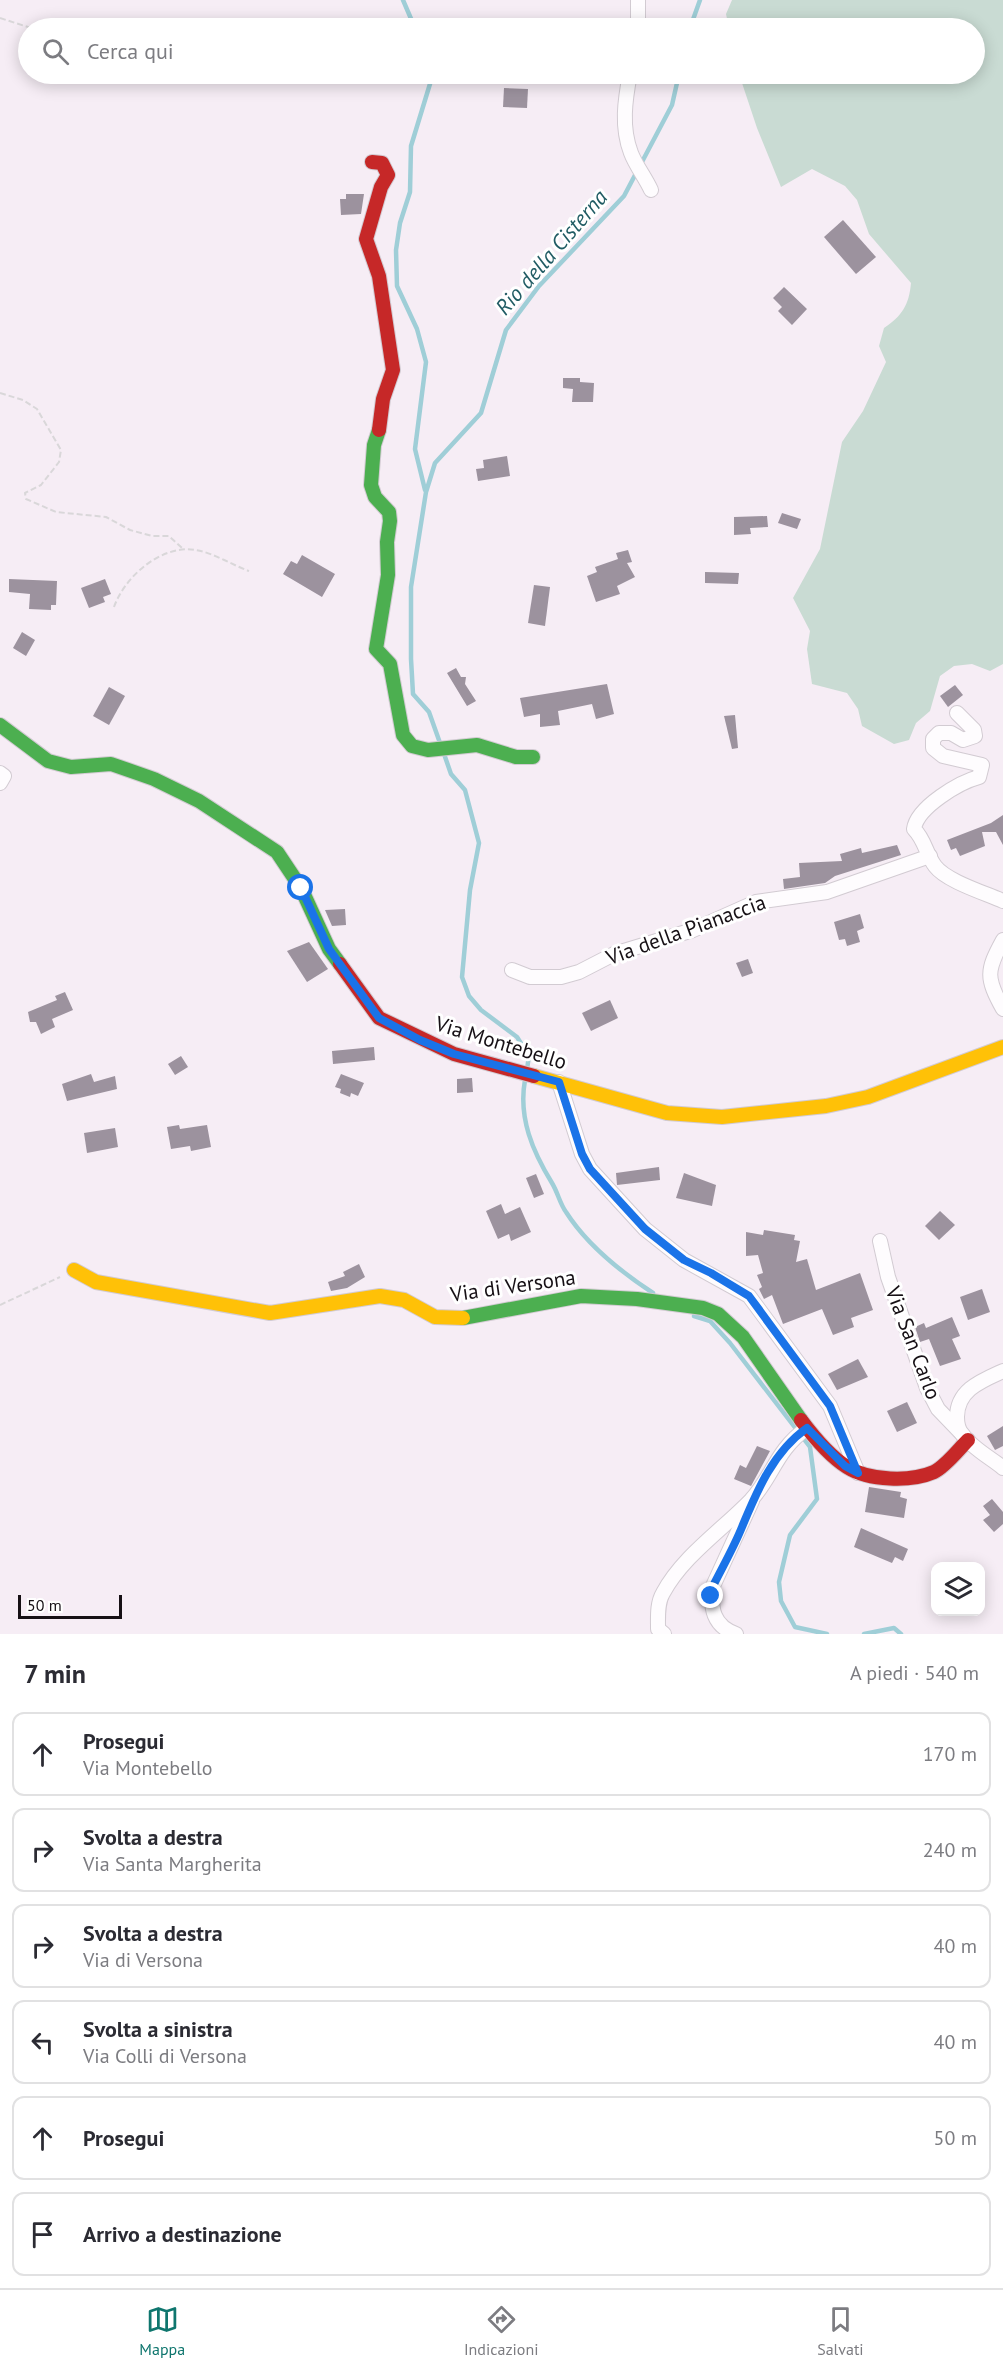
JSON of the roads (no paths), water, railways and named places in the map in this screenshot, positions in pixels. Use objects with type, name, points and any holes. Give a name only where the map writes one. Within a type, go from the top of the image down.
[{"type":"street","points":[[638,0],[638,18]]},
{"type":"street","points":[[628,84],[623,112],[631,154],[651,190]]},
{"type":"street","points":[[372,162],[382,163],[388,175],[381,187],[366,239],[367,248],[379,276],[393,370],[383,399],[382,422],[374,445],[371,485],[375,497],[389,512],[390,521],[387,542],[388,575],[376,649],[390,664],[403,735],[416,748],[452,744],[479,745],[508,757],[533,757]]},
{"type":"street","points":[[957,713],[974,730],[975,736],[963,740],[951,733],[939,733],[933,739],[933,748],[943,756],[982,765],[982,770],[979,777],[952,787],[915,822],[914,829],[923,838],[936,868],[954,880],[1003,901]]},
{"type":"street","name":"Via Montebello","points":[[0,725],[48,761],[71,767],[111,764],[154,779],[200,801],[252,835],[277,852],[301,888],[329,949],[379,1018],[420,1040],[513,1072],[559,1082],[667,1113],[722,1117],[826,1106],[868,1097],[1003,1047]]},
{"type":"street","points":[[0,773],[4,776],[0,783]]},
{"type":"street","name":"Via della Pianaccia","points":[[512,970],[530,977],[561,977],[579,972],[614,954],[693,930],[756,902],[827,892],[930,856]]},
{"type":"street","points":[[1003,940],[988,970],[990,984],[1003,1009]]},
{"type":"street","points":[[559,1082],[582,1154],[590,1169],[645,1229],[684,1260],[749,1296],[830,1406],[858,1473],[895,1479],[918,1477],[936,1471],[966,1437]]},
{"type":"street","name":"Via San Carlo","points":[[880,1241],[888,1277],[927,1388],[938,1409],[966,1437]]},
{"type":"street","name":"Via di Versona","points":[[74,1270],[96,1282],[270,1313],[380,1296],[404,1300],[435,1317],[463,1317],[581,1296],[637,1299],[689,1306],[718,1314],[743,1337],[801,1433],[858,1473]]},
{"type":"street","points":[[1003,1371],[976,1383],[963,1396],[957,1407],[957,1422],[966,1437],[1003,1468]]},
{"type":"street","points":[[736,1634],[724,1630],[715,1620],[711,1596],[713,1586],[753,1498],[776,1459],[801,1433]]},
{"type":"street","points":[[664,1634],[658,1629],[661,1595],[698,1550],[753,1498]]},
{"type":"waterway","points":[[403,0],[411,18]]},
{"type":"waterway","name":"Rio della Cisterna","points":[[694,18],[700,0]]},
{"type":"waterway","points":[[425,490],[415,449],[426,362],[417,329],[397,286],[396,250],[400,223],[410,192],[411,146],[430,84]]},
{"type":"waterway","name":"Rio della Cisterna","points":[[440,743],[429,712],[413,694],[411,659],[411,587],[426,492],[435,463],[481,413],[506,330],[539,286],[624,196],[672,105],[677,84]]},
{"type":"waterway","name":"Rio della Cisterna","points":[[443,751],[451,774],[465,790],[479,843],[470,890],[462,977],[469,996],[481,1010],[517,1037],[529,1056],[527,1069]]},
{"type":"waterway","name":"Rio della Cisterna","points":[[525,1080],[523,1094],[525,1121],[533,1147],[564,1209],[594,1247],[653,1293]]},
{"type":"waterway","points":[[694,1316],[710,1321],[730,1343],[810,1447],[817,1499],[790,1535],[779,1582],[781,1601],[795,1627],[827,1634]]},
{"type":"waterway","points":[[864,1634],[894,1628],[901,1634]]}]
